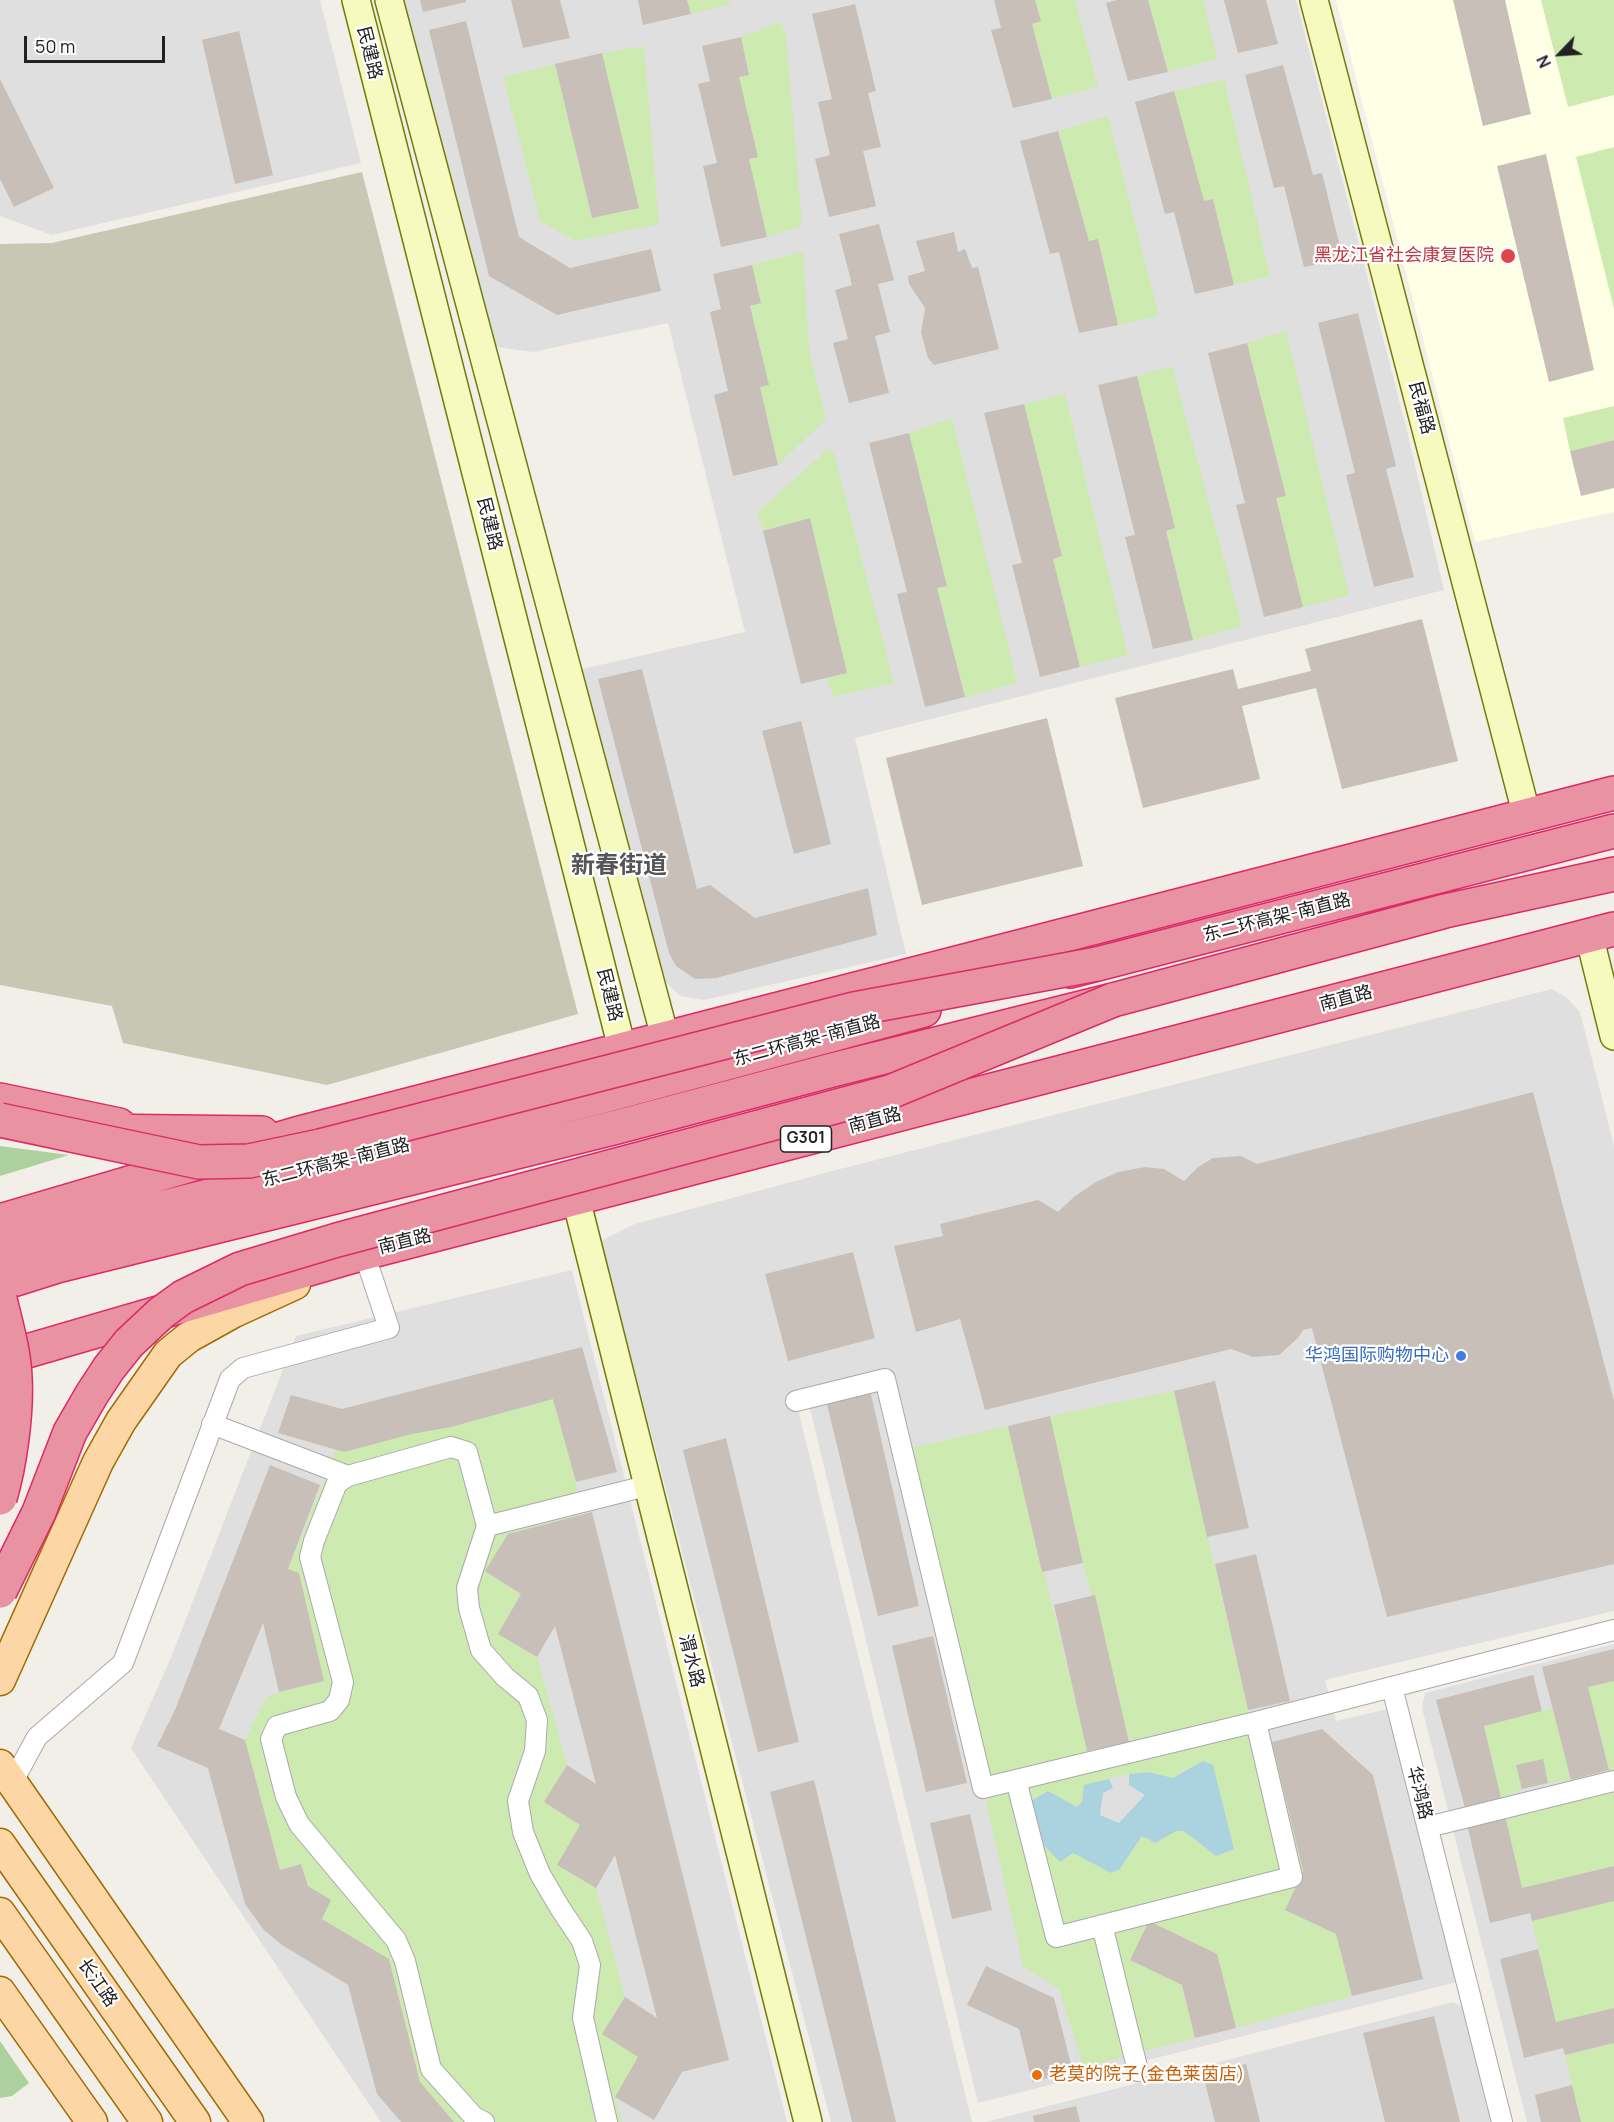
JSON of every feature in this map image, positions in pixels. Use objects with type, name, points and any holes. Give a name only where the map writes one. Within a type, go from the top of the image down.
[{"type":"highway","points":[[0,1221],[296,1134],[1614,793]]},
{"type":"highway","name":"东二环高架-南直路","points":[[0,1251],[61,1233],[604,1096],[1096,964],[1614,831]]},
{"type":"highway","name":"东二环高架-南直路","points":[[0,1284],[57,1266],[613,1128],[847,1066],[1113,1000],[1445,911],[1614,874]]},
{"type":"highway","name":"南直路","points":[[0,1359],[364,1253],[1603,932]]},
{"type":"highway","points":[[0,1120],[199,1162],[249,1161],[320,1146],[854,1009],[1096,964]]},
{"type":"highway","points":[[0,1591],[39,1512],[70,1432],[92,1394],[129,1343],[161,1313],[183,1297],[240,1269],[337,1240],[890,1092],[1113,1000]]},
{"type":"highway","points":[[0,1100],[153,1132]]},
{"type":"highway","points":[[0,1130],[296,1134]]},
{"type":"highway","points":[[0,1299],[15,1378],[11,1440],[6,1478],[0,1498]]},
{"type":"main road","points":[[0,1680],[98,1462],[121,1421],[168,1354],[189,1336],[234,1312],[364,1253]]},
{"type":"main road","points":[[6,1774],[248,2122]]},
{"type":"main road","name":"长江路","points":[[0,1844],[195,2122]]},
{"type":"main road","points":[[0,1913],[147,2122]]},
{"type":"main road","points":[[0,1992],[92,2122]]},
{"type":"street","name":"民建路","points":[[356,0],[622,1048]]},
{"type":"street","name":"民建路","points":[[389,0],[665,1037]]},
{"type":"street","name":"民福路","points":[[1314,0],[1527,816]]},
{"type":"street","points":[[1603,932],[1614,970]]},
{"type":"street","points":[[1603,932],[1614,1036]]},
{"type":"street","name":"渭水路","points":[[576,1199],[646,1486],[808,2122]]},
{"type":"street","points":[[6,1774],[37,1737],[123,1664],[230,1380],[243,1368],[389,1328],[364,1253]]},
{"type":"street","points":[[796,1401],[885,1379],[983,1788],[1256,1722],[1614,1630]]},
{"type":"street","points":[[212,1424],[348,1476]]},
{"type":"street","points":[[484,2122],[474,2117],[431,2069],[405,1961],[396,1940],[299,1824],[286,1797],[271,1739],[277,1726],[330,1711],[339,1700],[343,1682],[310,1557],[337,1483],[348,1476],[452,1447],[467,1452],[487,1526],[467,1588],[469,1608],[482,1650],[506,1677],[528,1696],[537,1720],[535,1751],[518,1801],[523,1832],[540,1874],[582,1941],[590,1965],[583,2018],[607,2122]]},
{"type":"street","points":[[487,1526],[646,1486]]},
{"type":"street","name":"华鸿路","points":[[1392,1687],[1502,2122]]},
{"type":"street","points":[[1016,1780],[1056,1937],[1292,1877],[1256,1722]]},
{"type":"street","points":[[1428,1827],[1614,1781]]},
{"type":"street","points":[[1102,1925],[1138,2071]]},
{"type":"shaded area","points":[[0,0],[320,0],[361,163],[52,235],[0,216]]},
{"type":"shaded area","points":[[395,0],[1296,0],[1407,431],[1444,590],[855,738],[906,954],[704,1000],[680,996],[657,973],[578,670],[745,632],[668,323],[533,352],[490,346]]},
{"type":"shaded area","name":"黑龙江省社会康复医院","points":[[1336,0],[1614,0],[1614,512],[1475,542]]},
{"type":"shaded area","points":[[362,172],[578,1014],[327,1085],[123,1043],[112,1006],[0,985],[0,244],[52,243]]},
{"type":"shaded area","points":[[1552,989],[1567,998],[1580,1012],[1614,1146],[1614,1611],[1325,1680],[1336,1721],[1392,1708],[1461,1981],[978,2103],[805,1388],[795,1391],[796,1401],[972,2122],[831,2122],[601,1241],[635,1224],[836,1170]]},
{"type":"shaded area","points":[[572,1270],[787,2122],[381,2122],[131,1748],[172,1655],[296,1336]]},
{"type":"shaded area","points":[[1614,1644],[1614,2122],[1527,2122],[1422,1708],[1425,1693]]},
{"type":"shaded area","points":[[1453,2002],[1467,2010],[1494,2122],[986,2122]]},
{"type":"green space","points":[[687,0],[729,0],[730,4],[691,14]]},
{"type":"green space","points":[[1035,0],[1075,0],[1098,87],[1052,99],[1032,24],[1041,21]]},
{"type":"green space","points":[[1148,0],[1203,0],[1217,59],[1168,72]]},
{"type":"green space","points":[[1541,0],[1614,0],[1614,95],[1568,107]]},
{"type":"green space","points":[[781,22],[786,35],[802,226],[767,237],[749,159],[758,157],[739,77],[749,75],[741,37]]},
{"type":"green space","points":[[644,46],[659,224],[576,241],[540,221],[503,77],[555,64],[592,218],[639,208],[602,53]]},
{"type":"green space","points":[[1224,80],[1270,276],[1234,285],[1213,199],[1204,201],[1174,91]]},
{"type":"green space","points":[[1108,116],[1159,316],[1118,325],[1098,239],[1089,241],[1058,131]]},
{"type":"green space","points":[[1614,147],[1614,309],[1576,157]]},
{"type":"green space","points":[[803,251],[809,350],[826,419],[778,465],[760,387],[769,385],[750,306],[761,303],[752,265]]},
{"type":"green space","points":[[1286,331],[1349,595],[1303,607],[1276,498],[1286,496],[1247,343]]},
{"type":"green space","points":[[1172,366],[1242,626],[1193,640],[1166,531],[1175,528],[1137,376]]},
{"type":"green space","points":[[1065,394],[1128,655],[1080,667],[1053,559],[1062,556],[1024,404]]},
{"type":"green space","points":[[1614,406],[1614,440],[1570,451],[1563,418]]},
{"type":"green space","points":[[952,418],[1017,683],[965,697],[937,588],[947,585],[909,433]]},
{"type":"green space","points":[[828,449],[834,453],[894,683],[833,697],[827,678],[847,673],[810,518],[763,531],[757,513]]},
{"type":"green space","points":[[0,1146],[69,1155],[0,1176]]},
{"type":"green space","points":[[1174,1391],[1248,1710],[1256,1722],[1261,1745],[1272,1742],[1303,1871],[1285,1910],[1336,1934],[1352,1996],[1236,2028],[1217,1954],[1149,1921],[1130,1960],[1182,1985],[1195,2038],[1084,2067],[1059,1989],[1023,1966],[983,1788],[1016,1780],[1037,1838],[1073,1852],[1111,1873],[1119,1870],[1142,1836],[1155,1843],[1175,1831],[1184,1831],[1216,1856],[1234,1849],[1213,1765],[1203,1761],[1173,1778],[1148,1772],[1129,1774],[1084,1785],[1082,1802],[1077,1807],[1048,1791],[1028,1803],[1018,1772],[982,1782],[902,1450],[1008,1426],[1088,1751],[1129,1741],[1083,1563],[1050,1416]]},
{"type":"green space","points":[[553,1399],[576,1482],[582,1514],[508,1534],[485,1571],[521,1594],[499,1634],[537,1657],[567,1765],[544,1802],[580,1825],[557,1865],[596,1888],[625,1997],[602,2034],[638,2057],[615,2097],[622,2122],[454,2122],[420,2082],[389,1959],[322,1919],[331,1900],[308,1886],[301,1864],[280,1870],[245,1740],[267,1696],[324,1681],[299,1573],[288,1569],[336,1450],[344,1452],[412,1434],[451,1427]]},
{"type":"green space","points":[[1614,1681],[1614,1769],[1609,1770],[1588,1687]]},
{"type":"green space","points":[[1553,1708],[1571,1780],[1548,1783],[1542,1759],[1517,1765],[1522,1789],[1501,1798],[1484,1726]]},
{"type":"green space","points":[[1614,1781],[1614,1866],[1522,1888],[1504,1809]]},
{"type":"green space","points":[[1614,1901],[1614,2008],[1556,2022],[1532,1921]]},
{"type":"green space","points":[[0,2041],[29,2083],[12,2096],[0,2098]]},
{"type":"green space","points":[[1614,2043],[1614,2122],[1581,2122],[1565,2055]]},
{"type":"water","points":[[1203,1761],[1213,1765],[1234,1849],[1216,1856],[1184,1831],[1176,1831],[1155,1843],[1142,1836],[1119,1870],[1111,1873],[1073,1853],[1060,1862],[1037,1838],[1028,1803],[1048,1791],[1077,1807],[1082,1802],[1084,1785],[1109,1779],[1113,1788],[1103,1793],[1100,1815],[1119,1823],[1145,1795],[1129,1785],[1129,1774],[1148,1772],[1173,1778]]},
{"type":"building","points":[[420,0],[466,0],[466,2],[423,12]]},
{"type":"building","points":[[511,0],[560,0],[570,38],[523,48]]},
{"type":"building","points":[[638,0],[687,0],[691,14],[643,25]]},
{"type":"building","points":[[994,0],[1035,0],[1041,21],[1032,24],[1052,99],[1013,108],[991,30],[1001,28]]},
{"type":"building","points":[[1117,0],[1148,0],[1168,72],[1128,81],[1106,3]]},
{"type":"building","points":[[1224,0],[1266,0],[1278,44],[1238,53]]},
{"type":"building","points":[[1453,0],[1505,0],[1531,114],[1483,126]]},
{"type":"building","points":[[855,4],[876,91],[868,93],[881,147],[863,151],[876,206],[829,217],[815,159],[830,155],[818,102],[832,99],[812,14]]},
{"type":"building","points":[[466,21],[519,237],[570,268],[651,249],[661,291],[557,315],[489,276],[429,30]]},
{"type":"building","points":[[239,31],[273,175],[235,184],[202,40]]},
{"type":"building","points":[[741,37],[749,75],[739,77],[758,157],[749,159],[767,237],[721,247],[703,166],[717,163],[698,84],[710,81],[702,46]]},
{"type":"building","points":[[602,53],[639,208],[592,218],[555,64]]},
{"type":"building","points":[[1283,65],[1313,175],[1322,173],[1343,259],[1304,267],[1284,186],[1274,188],[1245,75]]},
{"type":"building","points":[[0,79],[54,188],[14,207],[0,179]]},
{"type":"building","points":[[1174,91],[1204,201],[1213,199],[1234,285],[1195,294],[1174,212],[1165,214],[1135,102]]},
{"type":"building","points":[[1058,131],[1089,241],[1098,239],[1118,325],[1079,333],[1059,252],[1050,254],[1020,141]]},
{"type":"building","points":[[1546,154],[1594,370],[1549,382],[1497,166]]},
{"type":"building","points":[[879,224],[894,280],[878,284],[890,332],[875,336],[889,393],[849,403],[833,343],[848,339],[835,290],[852,285],[839,234]]},
{"type":"building","points":[[954,232],[958,252],[965,249],[972,268],[978,267],[999,349],[934,365],[928,358],[921,333],[925,308],[909,284],[908,276],[925,271],[916,241]]},
{"type":"building","points":[[752,265],[761,303],[750,306],[769,385],[760,387],[778,465],[733,476],[714,395],[728,391],[710,312],[721,309],[713,274]]},
{"type":"building","points":[[1358,313],[1396,466],[1386,469],[1414,577],[1374,587],[1346,475],[1355,473],[1318,323]]},
{"type":"building","points":[[1247,343],[1286,496],[1276,498],[1303,607],[1264,617],[1236,505],[1245,503],[1208,353]]},
{"type":"building","points":[[1137,376],[1175,528],[1166,531],[1193,640],[1153,649],[1125,537],[1135,535],[1098,385]]},
{"type":"building","points":[[1024,404],[1062,556],[1053,559],[1080,667],[1040,677],[1012,565],[1022,563],[984,413]]},
{"type":"building","points":[[909,433],[947,586],[937,588],[965,697],[925,707],[897,594],[907,592],[869,443]]},
{"type":"building","points":[[1614,440],[1614,488],[1581,496],[1570,451]]},
{"type":"building","points":[[810,518],[847,673],[801,684],[763,531]]},
{"type":"building","points":[[1422,619],[1458,761],[1342,789],[1316,688],[1242,706],[1260,779],[1143,808],[1115,698],[1233,669],[1238,689],[1311,671],[1305,649]]},
{"type":"building","points":[[642,669],[697,889],[710,885],[755,918],[868,888],[877,935],[716,978],[695,979],[676,966],[669,953],[598,679]]},
{"type":"building","points":[[1047,718],[1083,866],[922,905],[886,758]]},
{"type":"building","points":[[801,721],[831,844],[794,854],[762,731]]},
{"type":"building","name":"华鸿国际购物中心","points":[[1533,1092],[1614,1401],[1614,1564],[1387,1617],[1312,1328],[1303,1330],[1298,1338],[1279,1355],[1253,1357],[1231,1349],[985,1410],[960,1319],[916,1332],[894,1246],[943,1236],[940,1224],[1038,1200],[1058,1212],[1074,1197],[1096,1182],[1118,1172],[1145,1167],[1164,1169],[1184,1181],[1198,1167],[1213,1158],[1241,1156],[1257,1164]]},
{"type":"building","points":[[853,1252],[875,1338],[788,1361],[765,1274]]},
{"type":"building","points":[[582,1347],[617,1472],[576,1482],[553,1399],[451,1427],[412,1434],[344,1452],[278,1433],[291,1395],[342,1409]]},
{"type":"building","points":[[1215,1381],[1249,1528],[1207,1537],[1174,1391]]},
{"type":"building","points":[[870,1390],[919,1606],[878,1616],[826,1400]]},
{"type":"building","points":[[1050,1416],[1083,1563],[1042,1572],[1008,1426]]},
{"type":"building","points":[[726,1438],[799,1742],[758,1752],[683,1450]]},
{"type":"building","points":[[270,1465],[320,1485],[288,1569],[299,1573],[324,1681],[279,1692],[263,1623],[219,1729],[245,1740],[280,1870],[301,1864],[308,1886],[331,1900],[322,1919],[389,1959],[420,2082],[454,2122],[401,2122],[377,2094],[348,1985],[282,1945],[264,1930],[245,1904],[208,1768],[157,1746],[175,1710]]},
{"type":"building","points":[[592,1512],[729,2060],[682,2072],[654,2120],[615,2097],[638,2057],[602,2034],[625,1997],[657,2018],[615,1855],[596,1888],[557,1865],[580,1825],[544,1802],[567,1765],[596,1784],[555,1626],[537,1657],[498,1634],[521,1594],[485,1571],[508,1534]]},
{"type":"building","points":[[1256,1554],[1290,1701],[1248,1710],[1215,1564]]},
{"type":"building","points":[[1095,1595],[1129,1742],[1087,1751],[1054,1605]]},
{"type":"building","points":[[933,1636],[967,1783],[926,1792],[892,1646]]},
{"type":"building","points":[[1614,1649],[1614,1681],[1588,1687],[1609,1770],[1571,1780],[1542,1667]]},
{"type":"building","points":[[1533,1675],[1542,1711],[1484,1726],[1501,1798],[1465,1808],[1436,1700]]},
{"type":"building","points":[[1322,1729],[1373,1775],[1423,1979],[1352,1996],[1336,1934],[1285,1910],[1303,1871],[1272,1742]]},
{"type":"building","points":[[1543,1759],[1548,1783],[1522,1789],[1516,1765]]},
{"type":"building","points":[[814,1780],[896,2122],[852,2122],[770,1792]]},
{"type":"building","points":[[970,1814],[992,1910],[952,1919],[930,1823]]},
{"type":"building","points":[[1505,1815],[1522,1888],[1614,1866],[1614,1901],[1532,1921],[1530,1913],[1490,1923],[1467,1824]]},
{"type":"building","points":[[1149,1921],[1217,1954],[1236,2028],[1195,2038],[1182,1985],[1130,1960]]},
{"type":"building","points":[[1538,1949],[1556,2022],[1614,2008],[1614,2043],[1565,2055],[1563,2048],[1524,2058],[1500,1959]]},
{"type":"building","points":[[986,1966],[1054,1998],[1073,2072],[1032,2082],[1019,2029],[967,2005]]},
{"type":"building","points":[[1434,2016],[1460,2122],[1385,2122],[1363,2033]]},
{"type":"building","points":[[1246,2064],[1260,2122],[1215,2122],[1203,2074]]},
{"type":"building","points":[[1572,2085],[1581,2122],[1541,2122],[1535,2095]]},
{"type":"building","points":[[1076,2106],[1080,2122],[1034,2122],[1033,2116]]},
{"type":"place","name":"黑龙江省社会康复医院","points":[[1508,256]]},
{"type":"place","name":"华鸿国际购物中心","points":[[1461,1356]]},
{"type":"place","name":"老莫的院子(金色莱茵店)","points":[[1037,2075]]},
{"type":"district","name":"新春街道","points":[[619,866]]}]
